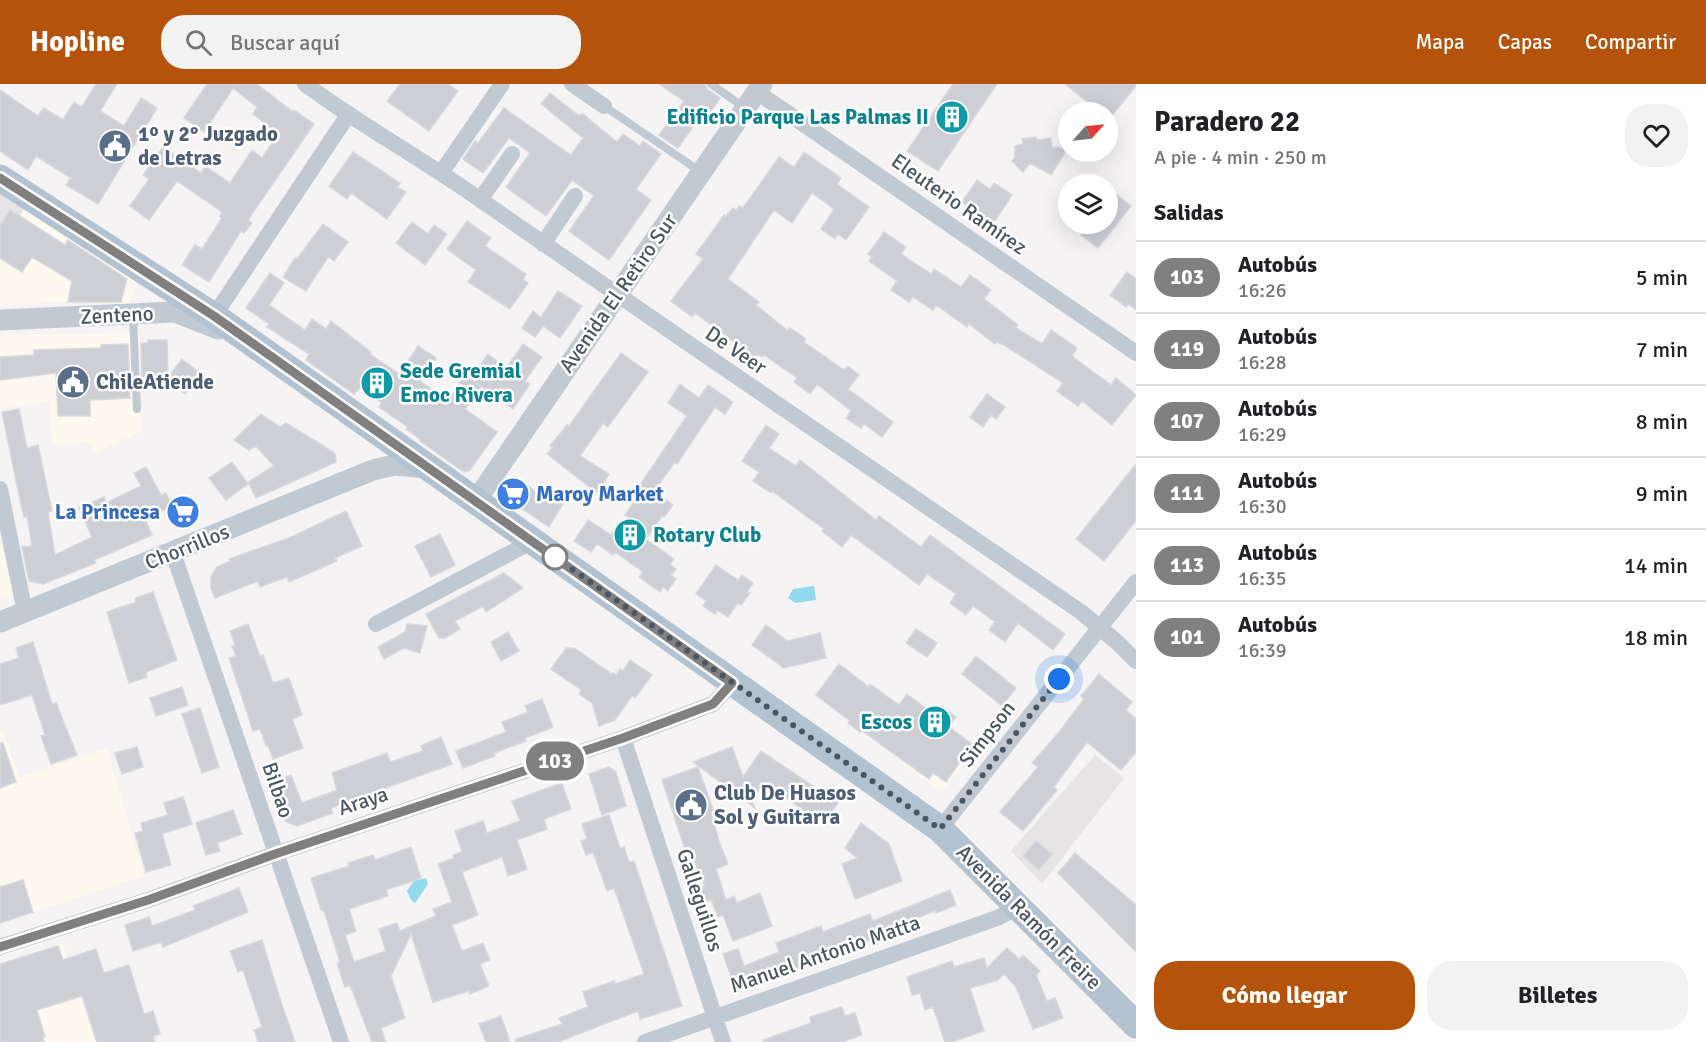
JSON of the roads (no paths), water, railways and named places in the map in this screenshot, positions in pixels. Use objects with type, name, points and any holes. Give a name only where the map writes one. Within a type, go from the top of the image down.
[{"type":"main road","name":"Avenida Ramón Freire","points":[[0,178],[214,316],[940,829],[1136,1025]]},
{"type":"street","name":"De Veer","points":[[305,84],[348,115],[441,173],[616,296],[1100,627],[1136,661]]},
{"type":"street","points":[[441,173],[502,84]]},
{"type":"street","points":[[572,84],[603,106]]},
{"type":"street","name":"Avenida El Retiro Sur","points":[[475,502],[755,95]]},
{"type":"street","name":"Eleuterio Ramírez","points":[[755,95],[1136,353]]},
{"type":"street","points":[[214,316],[348,115]]},
{"type":"street","points":[[480,200],[512,154]]},
{"type":"street","points":[[543,244],[575,196]]},
{"type":"street","name":"Zenteno","points":[[0,320],[175,312],[212,325],[266,362],[291,371]]},
{"type":"street","points":[[373,470],[382,435]]},
{"type":"street","name":"Chorrillos","points":[[0,622],[373,470],[394,465],[428,468]]},
{"type":"street","points":[[0,489],[25,612]]},
{"type":"street","points":[[376,624],[533,542]]},
{"type":"street","name":"Bilbao","points":[[173,553],[341,1042]]},
{"type":"street","name":"Simpson","points":[[940,829],[1136,582]]},
{"type":"street","name":"Araya","points":[[0,947],[148,900],[275,854],[623,738],[713,704],[732,683]]},
{"type":"street","name":"Galleguillos","points":[[623,738],[723,1042]]},
{"type":"street","name":"Manuel Antonio Matta","points":[[645,1042],[996,918],[1019,907]]},
{"type":"lane","points":[[711,84],[755,95]]},
{"type":"lane","points":[[603,106],[701,172]]},
{"type":"lane","points":[[133,314],[137,409]]},
{"type":"water","points":[[814,586],[816,600],[796,603],[788,598],[793,589]]},
{"type":"water","points":[[426,878],[428,884],[415,903],[407,891],[414,881]]},
{"type":"place","name":"Edificio Parque Las Palmas II","points":[[952,117]]},
{"type":"place","name":"1º y 2° Juzgado de Letras","points":[[115,146]]},
{"type":"place","name":"ChileAtiende","points":[[73,382]]},
{"type":"place","name":"Sede Gremial Emoc Rivera","points":[[377,383]]},
{"type":"place","name":"Maroy Market","points":[[513,494]]},
{"type":"place","name":"La Princesa","points":[[183,512]]},
{"type":"place","name":"Rotary Club","points":[[630,535]]},
{"type":"place","name":"Escos","points":[[935,722]]},
{"type":"place","name":"Club De Huasos Sol y Guitarra","points":[[691,805]]}]
